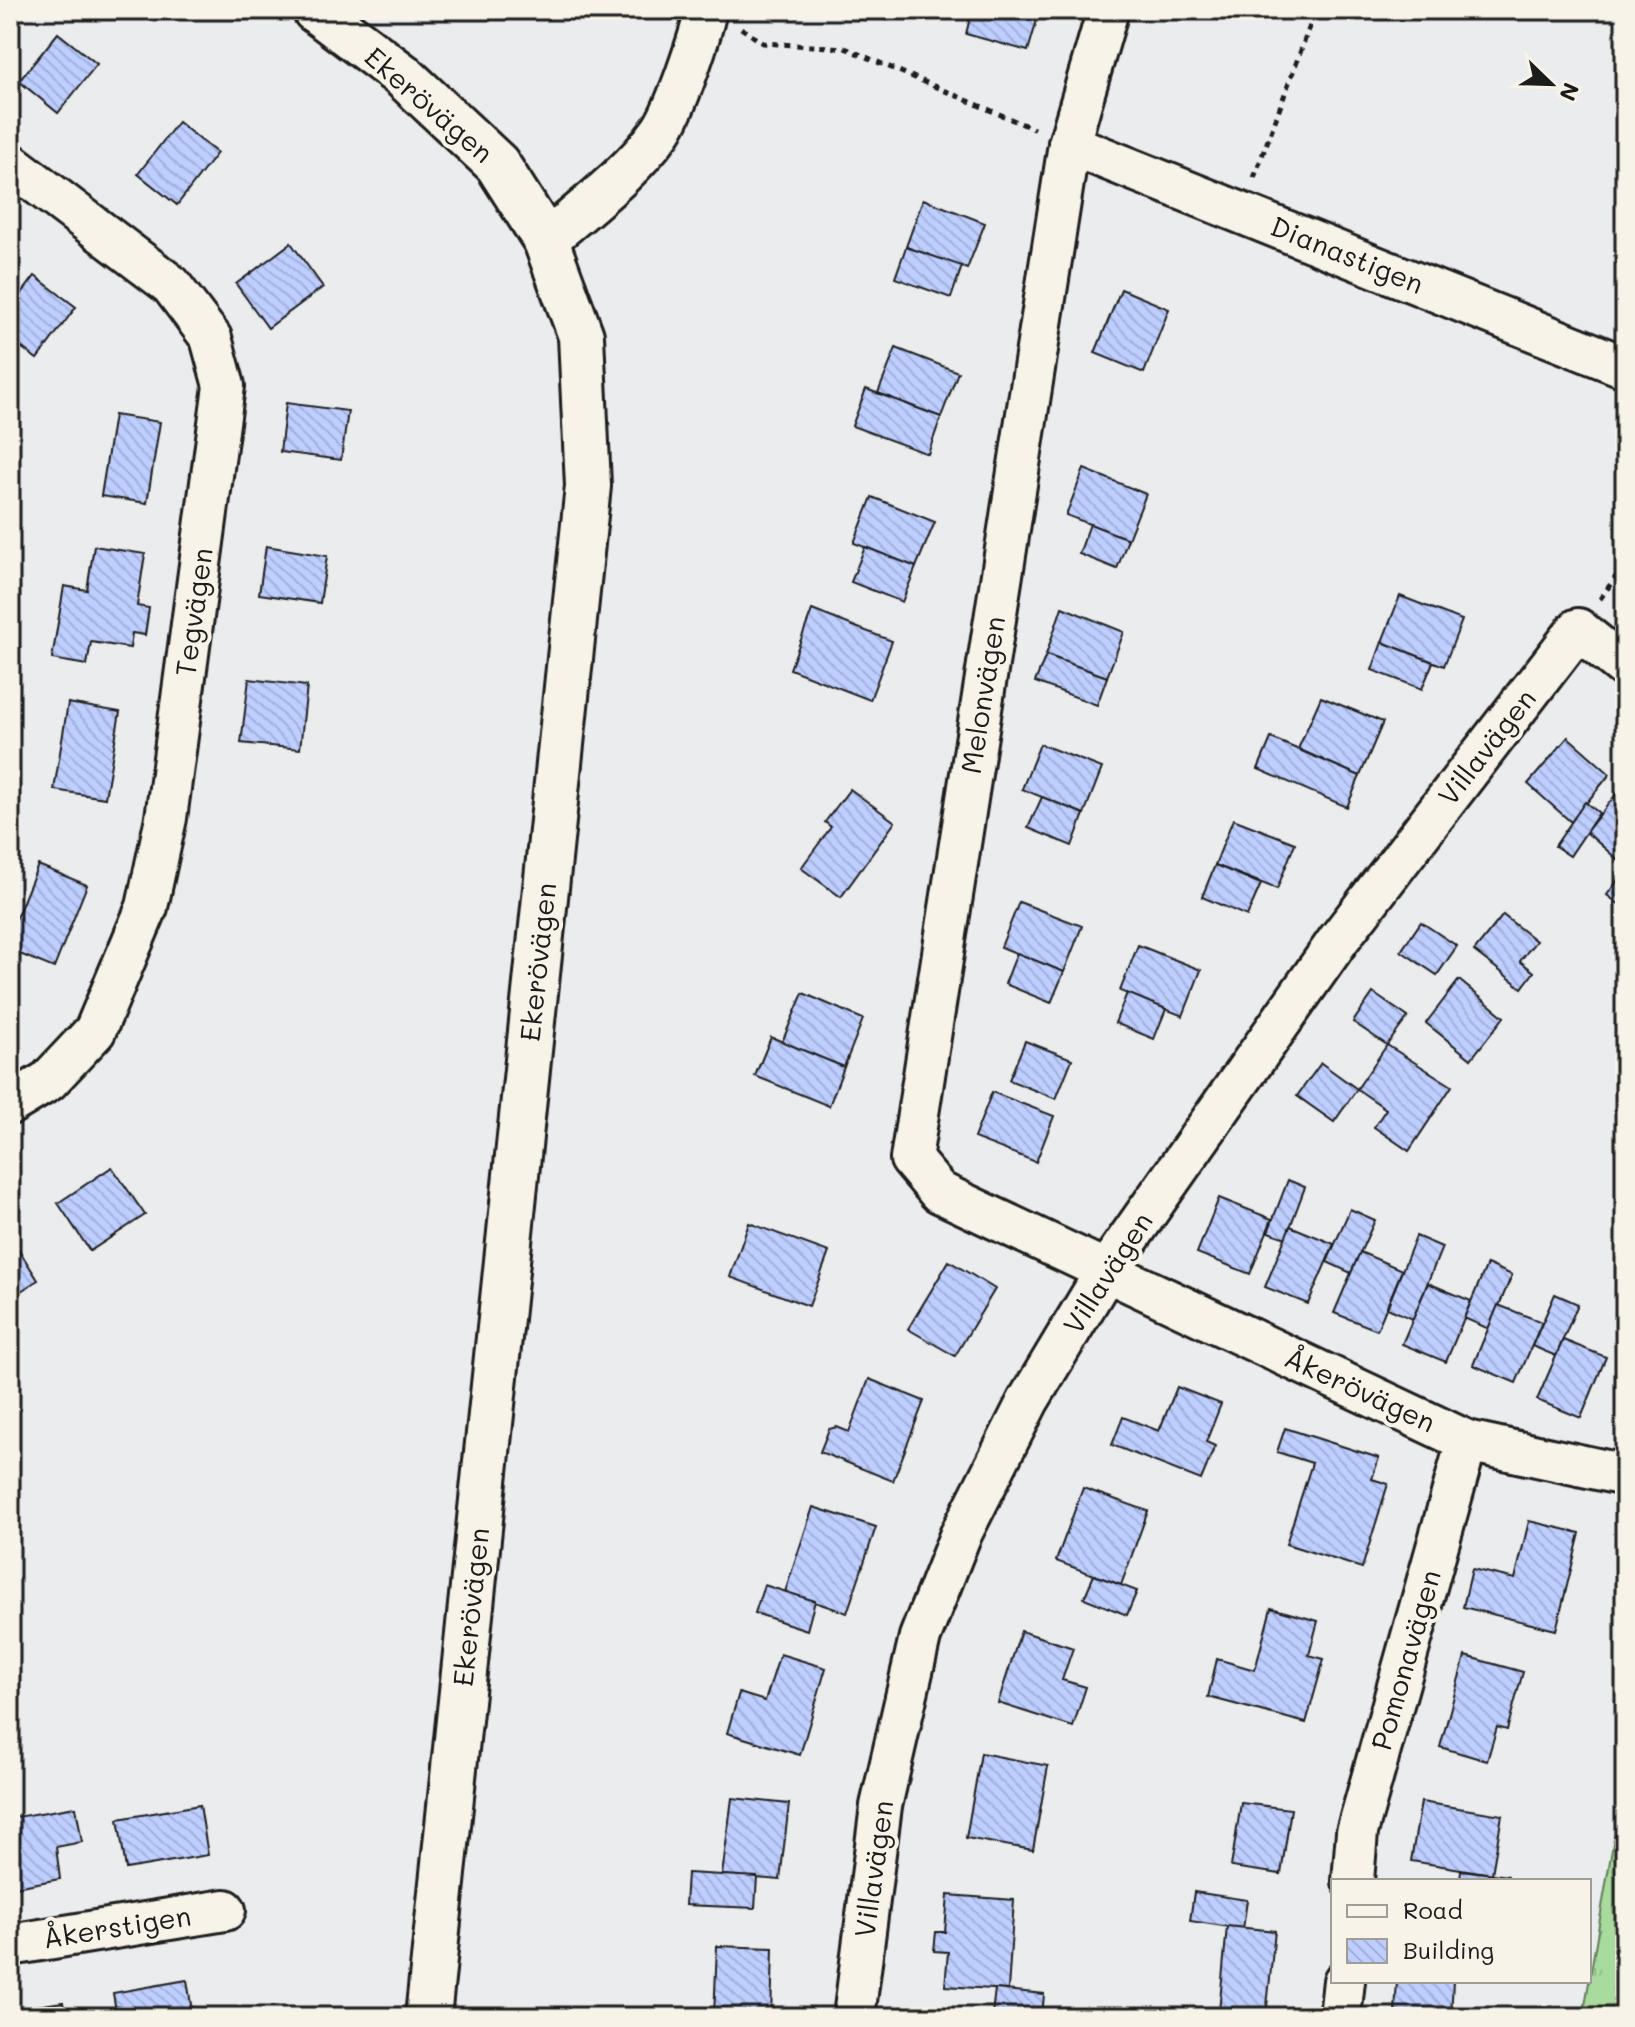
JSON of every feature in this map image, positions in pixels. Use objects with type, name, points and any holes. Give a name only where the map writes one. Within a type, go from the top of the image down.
[{"type":"main road","name":"Ekerövägen","points":[[315,10],[403,76],[497,164],[546,241],[581,336],[588,486],[428,2017]]},
{"type":"street","name":"Melonvägen","points":[[1106,1271],[939,1192],[911,1159],[1069,144],[1108,10]]},
{"type":"street","points":[[546,241],[608,187],[662,129],[701,33],[722,18]]},
{"type":"street","name":"Dianastigen","points":[[1069,144],[1625,367]]},
{"type":"street","name":"Tegvägen","points":[[10,163],[171,285],[211,338],[224,386],[166,818],[147,907],[95,1031],[48,1081],[10,1104]]},
{"type":"street","name":"Villavägen","points":[[854,2017],[881,1806],[920,1637],[960,1536],[1008,1442],[1106,1271],[1339,939],[1578,629],[1625,667]]},
{"type":"street","name":"Åkerövägen","points":[[1106,1271],[1467,1441],[1625,1475]]},
{"type":"street","name":"Pomonavägen","points":[[1353,1879],[1357,1832],[1467,1441]]},
{"type":"street","name":"Åkerstigen","points":[[10,1945],[225,1910]]},
{"type":"street","points":[[1340,2017],[1344,1983]]},
{"type":"path","points":[[1242,213],[1315,12],[1330,10]]},
{"type":"path","points":[[722,18],[763,43],[845,48],[1069,144]]},
{"type":"green space","points":[[1620,1803],[1625,1803],[1625,2017],[1583,2017]]},
{"type":"building","points":[[972,10],[1040,10],[1028,51],[966,34]]},
{"type":"building","points":[[58,33],[97,64],[58,113],[19,81]]},
{"type":"building","points":[[178,122],[217,153],[177,205],[138,174]]},
{"type":"building","points":[[923,199],[985,223],[967,269],[906,247]]},
{"type":"building","points":[[291,243],[323,287],[268,328],[236,284]]},
{"type":"building","points":[[906,247],[962,266],[951,298],[895,278]]},
{"type":"building","points":[[35,276],[76,307],[37,359],[10,339],[10,309]]},
{"type":"building","points":[[1121,289],[1169,309],[1144,373],[1095,353]]},
{"type":"building","points":[[896,348],[958,372],[941,417],[878,393]]},
{"type":"building","points":[[866,389],[941,417],[928,454],[852,426]]},
{"type":"building","points":[[286,403],[348,411],[341,460],[280,452]]},
{"type":"building","points":[[114,415],[160,422],[147,503],[101,496]]},
{"type":"building","points":[[1084,469],[1146,494],[1128,539],[1066,515]]},
{"type":"building","points":[[872,497],[935,522],[916,567],[854,543]]},
{"type":"building","points":[[1090,524],[1128,539],[1117,569],[1079,554]]},
{"type":"building","points":[[94,546],[145,554],[137,606],[149,608],[145,635],[132,633],[130,648],[91,642],[87,665],[52,659],[64,586],[87,590]]},
{"type":"building","points":[[266,546],[327,556],[320,603],[259,594]]},
{"type":"building","points":[[865,547],[916,567],[902,602],[851,582]]},
{"type":"building","points":[[1400,596],[1462,620],[1444,666],[1382,642]]},
{"type":"building","points":[[1062,607],[1124,632],[1107,677],[1046,655]]},
{"type":"building","points":[[812,610],[892,641],[870,700],[790,669]]},
{"type":"building","points":[[1382,642],[1433,662],[1422,689],[1372,670]]},
{"type":"building","points":[[1046,655],[1107,677],[1097,705],[1035,682]]},
{"type":"building","points":[[249,679],[307,686],[300,749],[241,743]]},
{"type":"building","points":[[1321,697],[1383,722],[1360,776],[1298,749]]},
{"type":"building","points":[[68,703],[120,712],[105,798],[54,790]]},
{"type":"building","points":[[1568,737],[1610,774],[1571,822],[1528,784]]},
{"type":"building","points":[[1271,738],[1360,776],[1347,807],[1258,769]]},
{"type":"building","points":[[1040,744],[1102,768],[1084,814],[1022,789]]},
{"type":"building","points":[[1625,783],[1625,866],[1586,832]]},
{"type":"building","points":[[850,789],[895,822],[841,897],[801,868],[831,827],[825,822]]},
{"type":"building","points":[[1042,797],[1084,814],[1072,846],[1028,828]]},
{"type":"building","points":[[1585,802],[1599,813],[1570,856],[1555,846]]},
{"type":"building","points":[[1233,819],[1295,843],[1277,889],[1215,865]]},
{"type":"building","points":[[38,865],[87,885],[54,968],[10,950],[10,933]]},
{"type":"building","points":[[1215,865],[1261,884],[1247,916],[1202,897]]},
{"type":"building","points":[[1625,870],[1625,906],[1624,908],[1607,895]]},
{"type":"building","points":[[1019,902],[1082,926],[1064,972],[1001,947]]},
{"type":"building","points":[[1503,915],[1536,941],[1520,961],[1534,972],[1522,988],[1474,951]]},
{"type":"building","points":[[1421,922],[1457,946],[1437,975],[1401,951]]},
{"type":"building","points":[[1138,945],[1201,970],[1183,1016],[1120,991]]},
{"type":"building","points":[[1017,953],[1064,972],[1051,1003],[1005,984]]},
{"type":"building","points":[[1459,980],[1504,1017],[1471,1059],[1426,1023]]},
{"type":"building","points":[[803,993],[863,1019],[844,1067],[782,1042]]},
{"type":"building","points":[[1127,993],[1166,1009],[1154,1039],[1115,1023]]},
{"type":"building","points":[[1373,993],[1408,1017],[1387,1045],[1353,1022]]},
{"type":"building","points":[[771,1037],[844,1067],[829,1106],[755,1076]]},
{"type":"building","points":[[1025,1041],[1072,1059],[1056,1099],[1009,1080]]},
{"type":"building","points":[[1387,1045],[1452,1086],[1409,1151],[1374,1127],[1386,1109],[1357,1089]]},
{"type":"building","points":[[1321,1063],[1357,1089],[1334,1122],[1297,1096]]},
{"type":"building","points":[[992,1092],[1054,1116],[1036,1162],[974,1138]]},
{"type":"building","points":[[112,1167],[145,1215],[90,1251],[58,1203]]},
{"type":"building","points":[[1288,1180],[1305,1187],[1286,1238],[1268,1232]]},
{"type":"building","points":[[1219,1198],[1272,1219],[1250,1274],[1197,1253]]},
{"type":"building","points":[[1350,1209],[1375,1220],[1351,1273],[1327,1262]]},
{"type":"building","points":[[749,1223],[829,1252],[809,1306],[730,1277]]},
{"type":"building","points":[[1290,1226],[1334,1244],[1308,1304],[1265,1287]]},
{"type":"building","points":[[10,1236],[38,1280],[10,1298]]},
{"type":"building","points":[[1416,1236],[1442,1247],[1413,1319],[1387,1308]]},
{"type":"building","points":[[1360,1252],[1402,1270],[1377,1330],[1334,1313]]},
{"type":"building","points":[[949,1261],[995,1289],[955,1356],[908,1329]]},
{"type":"building","points":[[1487,1264],[1512,1275],[1489,1329],[1464,1318]]},
{"type":"building","points":[[1428,1283],[1471,1301],[1446,1362],[1402,1344]]},
{"type":"building","points":[[1555,1294],[1578,1304],[1556,1356],[1532,1346]]},
{"type":"building","points":[[1498,1305],[1542,1322],[1516,1383],[1473,1365]]},
{"type":"building","points":[[1563,1340],[1606,1357],[1581,1418],[1537,1400]]},
{"type":"building","points":[[869,1379],[924,1401],[893,1481],[820,1452],[829,1429],[837,1427],[849,1432]]},
{"type":"building","points":[[1177,1387],[1221,1404],[1206,1442],[1215,1446],[1201,1480],[1112,1445],[1123,1417],[1159,1431]]},
{"type":"building","points":[[1285,1428],[1379,1458],[1372,1479],[1388,1484],[1362,1568],[1286,1544],[1312,1463],[1277,1452]]},
{"type":"building","points":[[1083,1488],[1148,1511],[1121,1585],[1056,1561]]},
{"type":"building","points":[[813,1507],[876,1527],[847,1613],[785,1592]]},
{"type":"building","points":[[1529,1521],[1580,1533],[1556,1630],[1463,1607],[1472,1569],[1515,1579]]},
{"type":"building","points":[[1094,1575],[1137,1591],[1127,1615],[1084,1598]]},
{"type":"building","points":[[764,1585],[815,1601],[807,1630],[755,1613]]},
{"type":"building","points":[[1271,1608],[1318,1621],[1309,1655],[1324,1659],[1306,1723],[1208,1697],[1217,1659],[1255,1670]]},
{"type":"building","points":[[1021,1631],[1073,1648],[1062,1680],[1086,1687],[1073,1727],[998,1703]]},
{"type":"building","points":[[780,1654],[826,1668],[800,1755],[727,1733],[739,1693],[765,1701]]},
{"type":"building","points":[[1465,1656],[1523,1672],[1507,1730],[1497,1727],[1487,1761],[1440,1747]]},
{"type":"building","points":[[981,1753],[1048,1766],[1033,1850],[966,1838]]},
{"type":"building","points":[[732,1798],[789,1804],[780,1880],[722,1875]]},
{"type":"building","points":[[1421,1802],[1502,1815],[1492,1874],[1411,1861]]},
{"type":"building","points":[[1241,1803],[1291,1809],[1281,1874],[1231,1867]]},
{"type":"building","points":[[200,1805],[208,1855],[126,1869],[118,1819]]},
{"type":"building","points":[[76,1807],[82,1842],[56,1847],[60,1879],[10,1888],[10,1818]]},
{"type":"building","points":[[1461,1870],[1508,1876],[1508,1879],[1460,1879]]},
{"type":"building","points":[[687,1873],[757,1877],[755,1908],[685,1905]]},
{"type":"building","points":[[1194,1892],[1247,1900],[1243,1929],[1190,1921]]},
{"type":"building","points":[[948,1895],[1014,1900],[1008,1990],[945,1986],[948,1952],[934,1951],[936,1932],[945,1932]]},
{"type":"building","points":[[1227,1926],[1275,1931],[1266,2016],[1219,2012]]},
{"type":"building","points":[[717,1946],[773,1948],[771,2017],[714,2017]]},
{"type":"building","points":[[187,1980],[193,2017],[117,2017],[113,1993]]},
{"type":"building","points":[[1397,1983],[1453,1983],[1451,2016],[1395,2012]]},
{"type":"building","points":[[995,1989],[1044,1994],[1042,2017],[992,2014]]},
{"type":"building","points":[[63,2002],[65,2017],[10,2017],[10,2010]]}]
